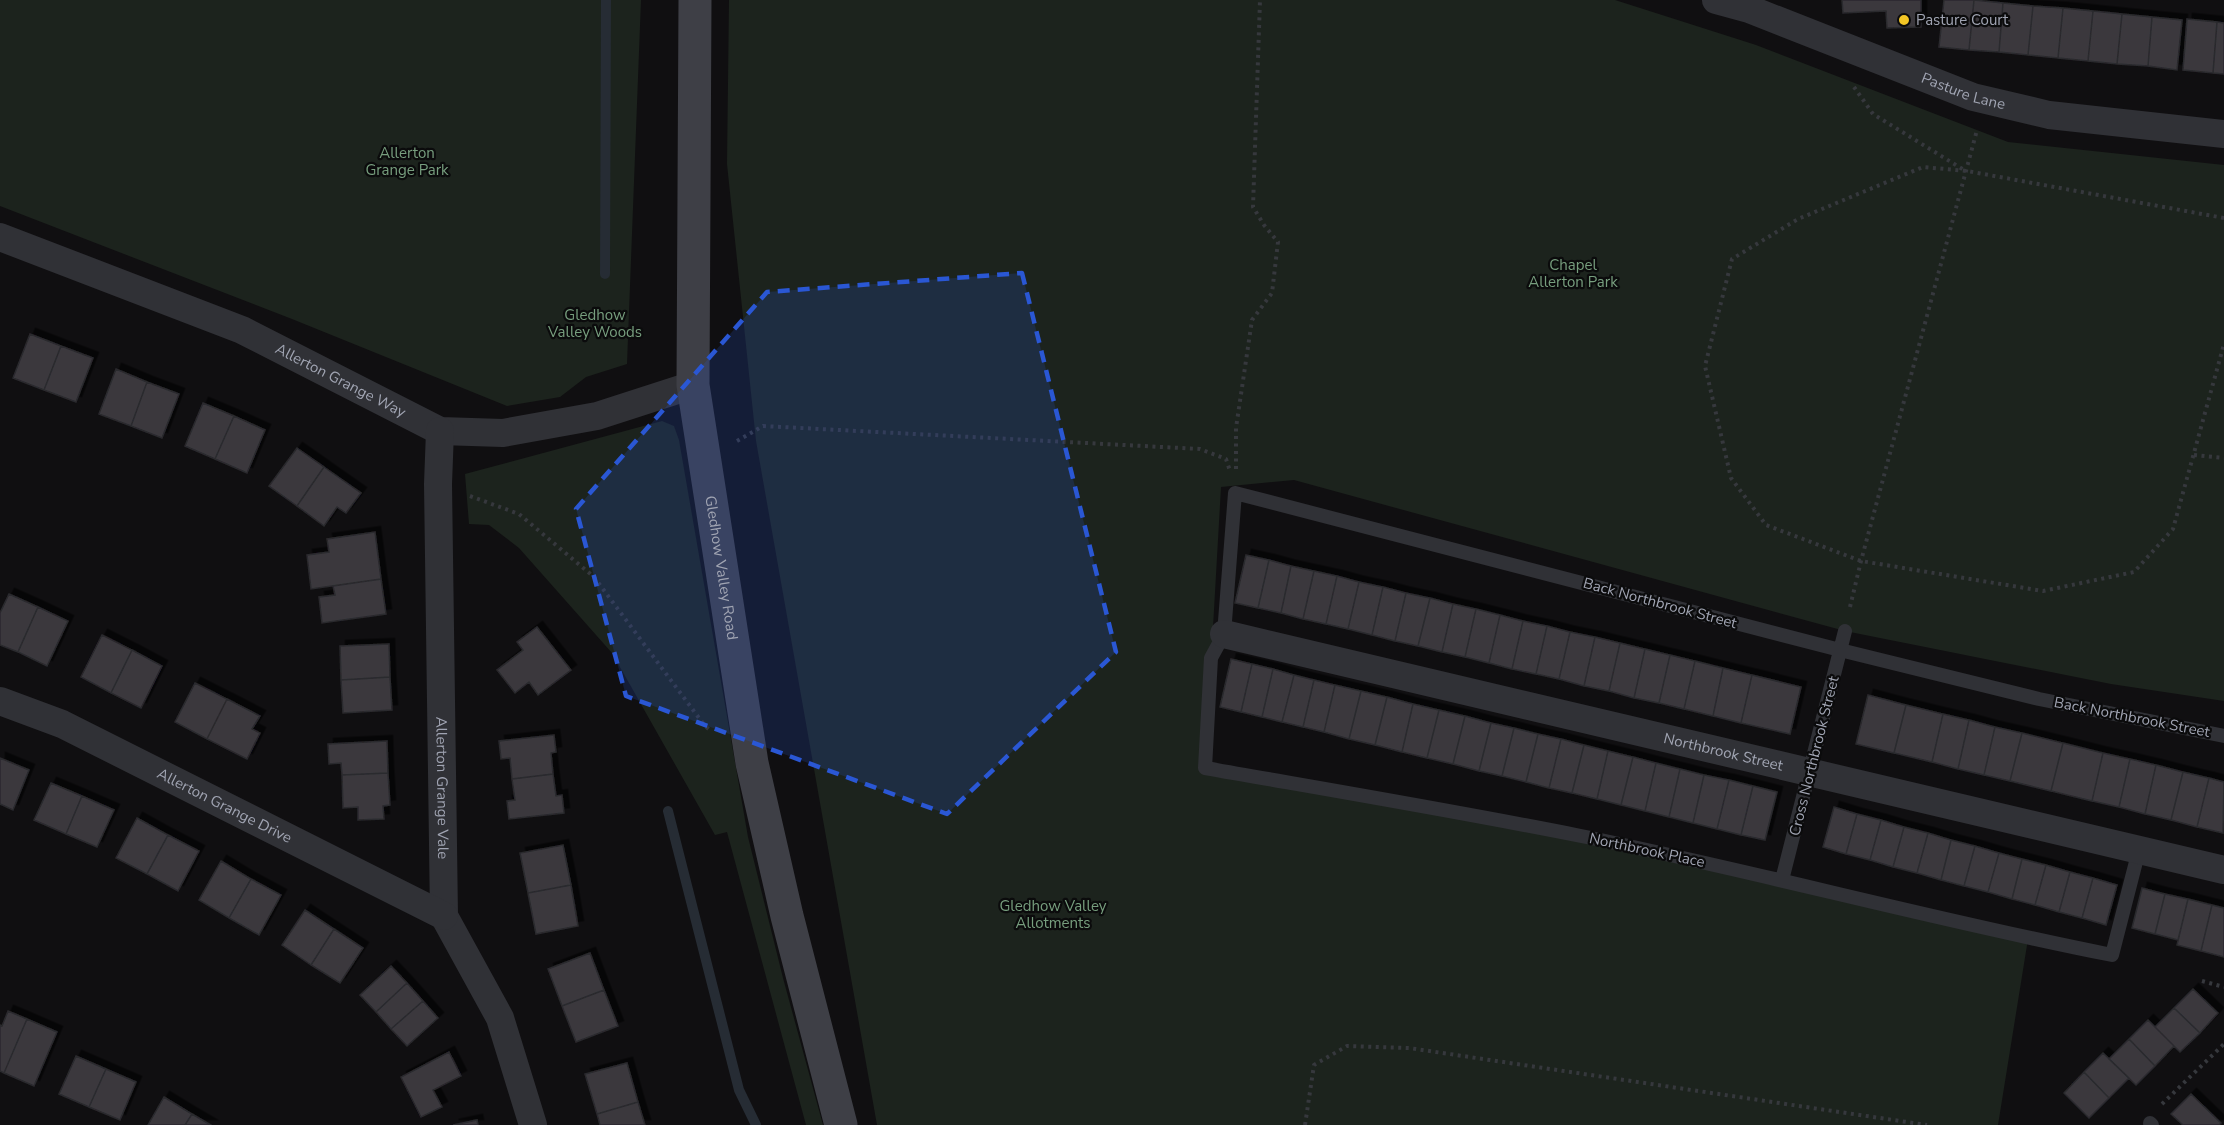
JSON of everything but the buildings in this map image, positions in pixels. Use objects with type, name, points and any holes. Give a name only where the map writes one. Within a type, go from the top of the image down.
[{"type":"street","name":"Gledhow Valley Road","points":[[695,0],[693,385],[752,763],[787,916],[841,1125]]},
{"type":"street","name":"Pasture Lane","points":[[1716,0],[1749,4],[1984,100],[2049,115],[2224,135]]},
{"type":"street","name":"Allerton Grange Way","points":[[0,237],[242,330],[440,431],[503,433],[597,416],[693,385]]},
{"type":"street","name":"Allerton Grange Vale","points":[[440,431],[438,484],[444,916],[500,1018],[533,1125]]},
{"type":"street","name":"Northbrook Street","points":[[1224,634],[2224,870]]},
{"type":"street","name":"Allerton Grange Drive","points":[[0,701],[62,724],[444,916]]},
{"type":"lane","points":[[1224,634],[1235,493]]},
{"type":"lane","name":"Back Northbrook Street","points":[[1235,493],[1840,650],[2039,699],[2224,736]]},
{"type":"lane","name":"Cross Northbrook Street","points":[[1782,880],[1845,631]]},
{"type":"lane","name":"Northbrook Place","points":[[1224,634],[1211,658],[1205,768],[1581,836],[1782,880],[2028,939],[2112,956],[2139,850]]},
{"type":"path","points":[[1235,493],[1236,428],[1252,320],[1272,293],[1278,242],[1253,207],[1260,0]]},
{"type":"path","points":[[1853,85],[1873,114],[1967,171]]},
{"type":"path","points":[[1845,631],[1861,561],[1967,171],[1984,100]]},
{"type":"path","points":[[2224,218],[1967,171],[1923,167],[1798,219],[1732,259],[1705,366],[1731,478],[1766,525],[1861,561],[2043,591],[2134,572],[2173,529],[2224,344]]},
{"type":"path","points":[[705,459],[763,426],[1200,449],[1226,459],[1235,493]]},
{"type":"path","points":[[2194,455],[2224,458]]},
{"type":"path","points":[[438,484],[519,514],[594,577],[705,726],[752,763]]},
{"type":"path","points":[[2202,981],[2224,987]]},
{"type":"path","points":[[2151,1124],[2151,1115],[2224,1044]]},
{"type":"path","points":[[1305,1125],[1314,1065],[1347,1046],[1409,1048],[1928,1125]]},
{"type":"highlighted area","points":[[1022,273],[1116,652],[947,814],[626,696],[576,509],[767,292]]},
{"type":"green space","name":"Allerton Grange Park","points":[[0,0],[641,0],[627,364],[586,377],[560,397],[507,406],[292,319],[0,206]]},
{"type":"green space","name":"Chapel Allerton Park","points":[[729,0],[1615,0],[1756,45],[2008,142],[2224,165],[2224,701],[2111,684],[1845,631],[1294,480],[1221,487],[1205,768],[1382,799],[2028,939],[1998,1125],[877,1125],[756,441],[727,164]]},
{"type":"green space","points":[[662,421],[674,426],[679,440],[748,837],[823,1125],[806,1125],[727,832],[715,835],[612,653],[519,548],[489,525],[469,524],[465,474]]},
{"type":"waterway","points":[[605,274],[606,0]]},
{"type":"waterway","points":[[668,811],[739,1090],[756,1125]]},
{"type":"place","name":"Pasture Court","points":[[1904,20]]},
{"type":"park label","name":"Gledhow Valley Woods","points":[[595,324]]},
{"type":"park label","name":"Gledhow Valley Allotments","points":[[1053,914]]}]
